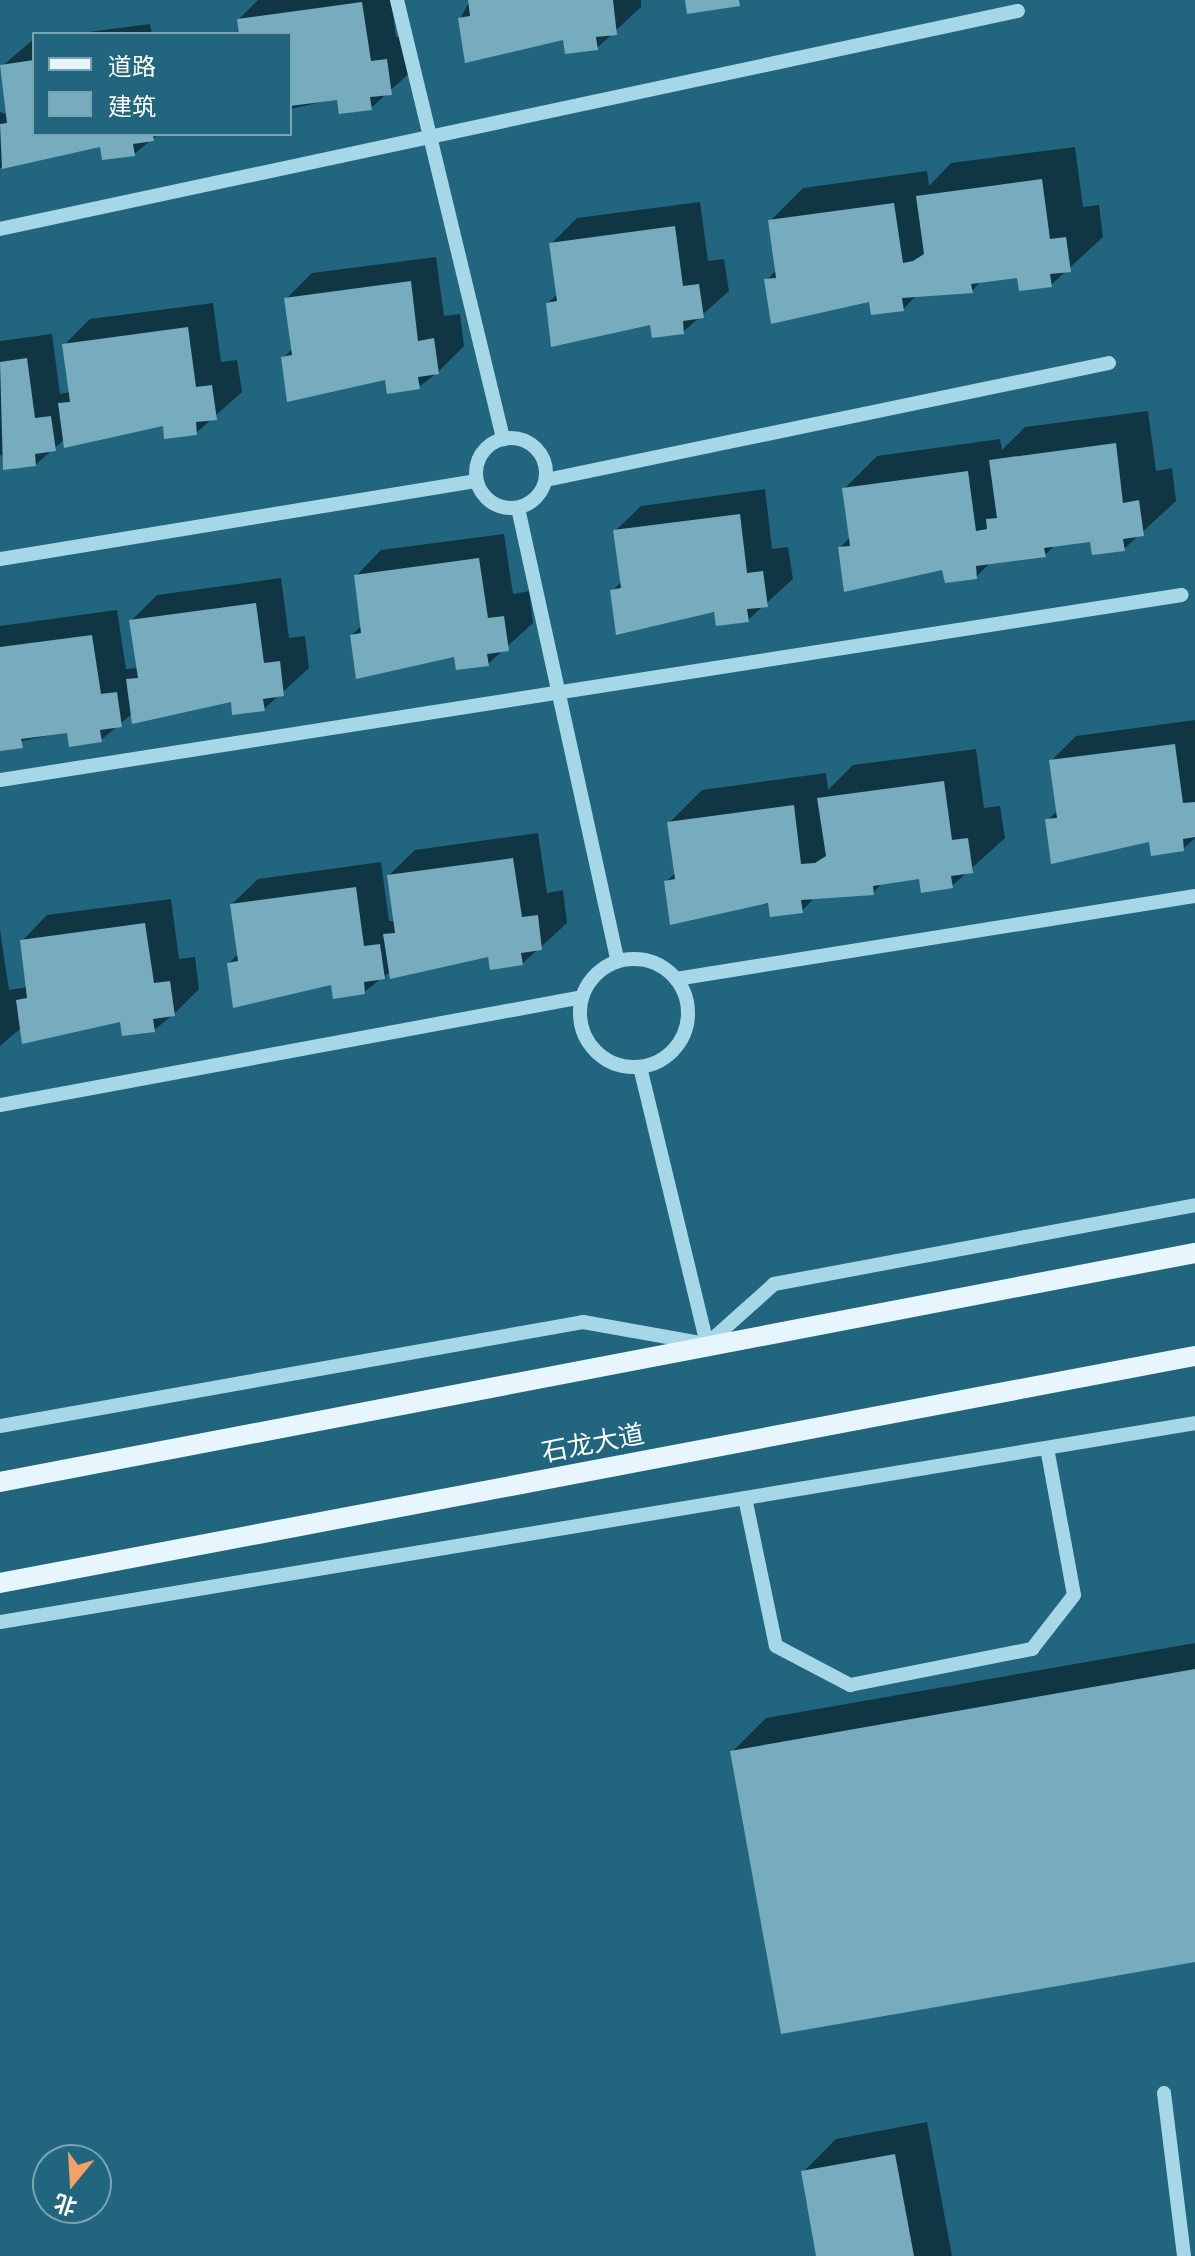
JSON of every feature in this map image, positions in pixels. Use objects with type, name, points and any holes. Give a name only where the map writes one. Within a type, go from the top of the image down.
[{"type":"main road","points":[[0,1482],[707,1344],[1195,1253]]},
{"type":"main road","name":"石龙大道","points":[[0,1583],[1195,1356]]},
{"type":"street","points":[[397,0],[503,439]]},
{"type":"street","points":[[0,229],[1018,11]]},
{"type":"street","points":[[546,480],[531,444],[503,439],[481,455],[477,481],[492,503],[518,508],[531,503],[546,480],[1109,363]]},
{"type":"street","points":[[0,559],[477,481]]},
{"type":"street","points":[[518,508],[618,961]]},
{"type":"street","points":[[0,780],[1182,595]]},
{"type":"street","points":[[676,979],[1195,896]]},
{"type":"street","points":[[618,961],[650,961],[676,979],[688,1009],[681,1041],[640,1067],[593,1049],[581,1024],[582,997],[590,980],[618,961]]},
{"type":"street","points":[[0,1105],[582,997]]},
{"type":"street","points":[[640,1067],[707,1344]]},
{"type":"street","points":[[707,1344],[774,1284],[1195,1205]]},
{"type":"street","points":[[0,1426],[583,1322],[707,1344]]},
{"type":"street","points":[[0,1622],[1195,1423]]},
{"type":"street","points":[[745,1498],[776,1646],[850,1685],[1032,1649],[1074,1595],[1047,1448]]},
{"type":"street","points":[[1164,2093],[1184,2256]]},
{"type":"building","points":[[468,0],[613,0],[617,35],[596,37],[598,50],[565,54],[563,40],[465,63],[458,18],[470,16]]},
{"type":"building","points":[[685,0],[739,0],[740,6],[687,14]]},
{"type":"building","points":[[362,2],[371,61],[387,59],[392,95],[370,97],[372,110],[339,114],[337,100],[292,106],[292,32],[239,32],[237,19]]},
{"type":"building","points":[[32,60],[32,136],[153,136],[154,141],[133,144],[135,156],[102,160],[100,147],[2,169],[0,124],[7,123],[0,65]]},
{"type":"building","points":[[1042,179],[1050,239],[1066,237],[1071,272],[1050,274],[1052,287],[1019,291],[1017,278],[971,284],[973,293],[902,298],[904,311],[871,315],[869,302],[771,324],[764,279],[776,278],[768,220],[894,203],[903,263],[924,254],[916,196]]},
{"type":"building","points":[[675,226],[683,286],[699,284],[704,318],[683,321],[684,334],[652,338],[650,325],[551,347],[546,303],[557,301],[549,243]]},
{"type":"building","points":[[411,281],[418,341],[434,338],[439,374],[418,377],[420,389],[387,394],[385,380],[287,402],[281,357],[292,355],[284,298]]},
{"type":"building","points":[[188,327],[196,387],[212,385],[217,420],[196,422],[197,435],[164,439],[163,426],[64,448],[58,403],[70,402],[62,344]]},
{"type":"building","points":[[27,358],[35,418],[51,416],[56,451],[35,454],[36,466],[3,470],[0,362]]},
{"type":"building","points":[[1116,443],[1123,503],[1139,500],[1144,536],[1123,539],[1125,551],[1092,555],[1090,542],[1044,548],[1046,557],[976,566],[977,579],[945,583],[942,570],[844,592],[838,547],[850,546],[842,488],[968,471],[976,531],[987,529],[986,519],[997,518],[989,460]]},
{"type":"building","points":[[740,514],[747,573],[763,571],[768,607],[747,609],[749,622],[716,626],[714,612],[616,635],[610,590],[621,588],[613,530]]},
{"type":"building","points":[[479,558],[488,618],[504,616],[509,651],[487,654],[489,666],[456,670],[454,657],[356,679],[350,635],[361,633],[354,575]]},
{"type":"building","points":[[256,603],[264,663],[280,661],[284,696],[263,699],[265,711],[232,715],[231,702],[132,724],[126,679],[138,678],[129,620]]},
{"type":"building","points":[[92,635],[101,694],[117,692],[122,727],[100,730],[102,742],[69,747],[67,733],[21,739],[23,748],[0,751],[0,647]]},
{"type":"building","points":[[1175,744],[1183,803],[1195,802],[1195,837],[1183,839],[1184,851],[1151,856],[1149,842],[1051,864],[1045,819],[1057,818],[1049,760]]},
{"type":"building","points":[[944,781],[952,840],[968,838],[973,873],[951,876],[953,888],[921,893],[919,879],[873,886],[874,895],[801,900],[803,913],[770,917],[768,903],[670,925],[664,881],[675,879],[667,822],[794,805],[801,864],[815,863],[826,856],[817,798]]},
{"type":"building","points":[[513,858],[522,917],[538,915],[542,950],[521,953],[523,965],[490,970],[488,957],[390,979],[383,934],[395,933],[387,875]]},
{"type":"building","points":[[356,887],[364,946],[380,944],[385,979],[364,982],[365,994],[333,999],[331,985],[233,1008],[227,963],[238,961],[230,904]]},
{"type":"building","points":[[145,923],[154,983],[170,981],[175,1016],[153,1019],[155,1032],[122,1036],[120,1022],[22,1044],[16,1000],[27,998],[20,940]]},
{"type":"building","points":[[1195,1669],[1195,1962],[781,2034],[730,1751]]},
{"type":"building","points":[[895,2154],[914,2256],[816,2256],[801,2171]]}]
